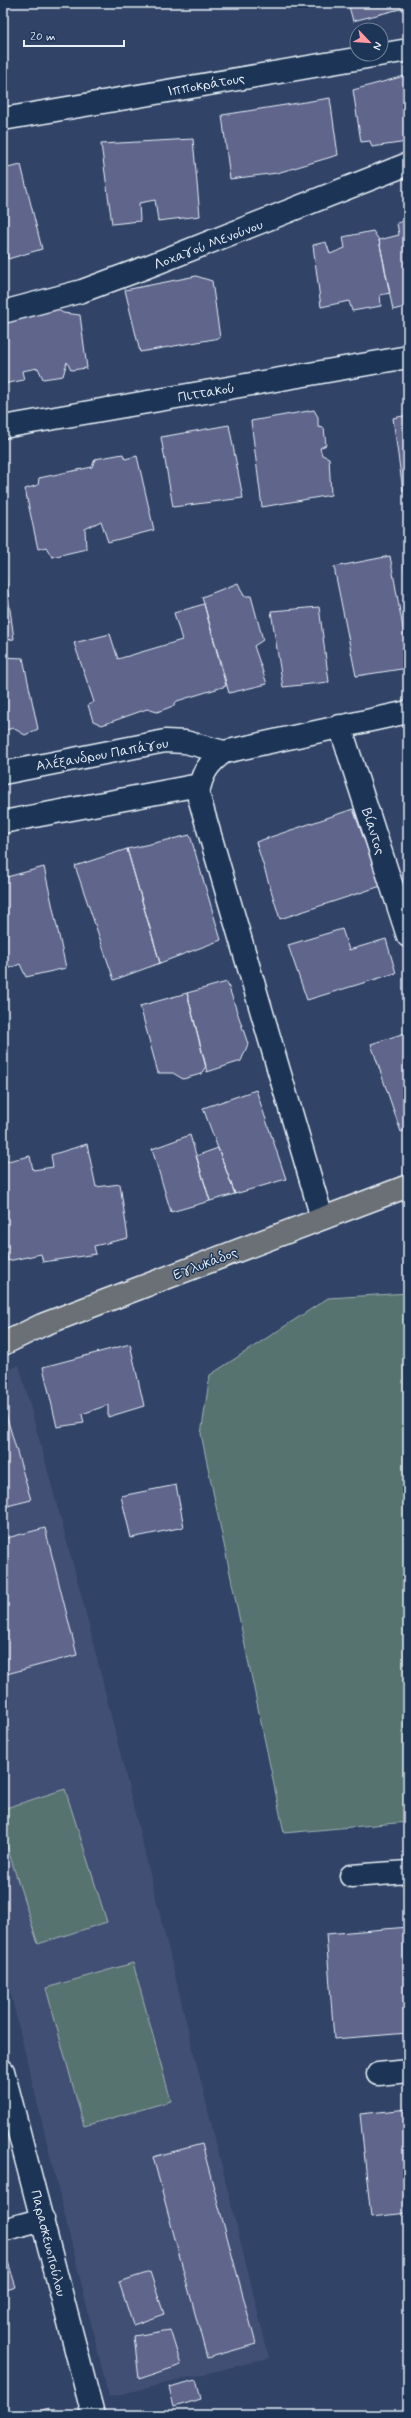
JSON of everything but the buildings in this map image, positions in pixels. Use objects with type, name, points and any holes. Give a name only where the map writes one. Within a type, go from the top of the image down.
[{"type":"main road","name":"Εγλυκάδος","points":[[3,1344],[42,1325],[408,1186]]},
{"type":"street","name":"Ιπποκράτους","points":[[3,119],[408,50]]},
{"type":"street","name":"Λοχαγού Μενούνου","points":[[3,312],[75,293],[130,273],[235,234],[408,164]]},
{"type":"street","name":"Πιττακού","points":[[3,426],[408,357]]},
{"type":"street","name":"Αλέξανδρου Παπάγου","points":[[3,773],[165,741],[185,742],[224,752],[408,712]]},
{"type":"street","name":"Βίαντος","points":[[340,726],[408,936]]},
{"type":"street","name":"Αλέξανδρου Παπάγου","points":[[199,789],[208,766],[224,752]]},
{"type":"street","points":[[3,822],[199,789],[322,1218]]},
{"type":"street","points":[[351,1876],[408,1872]]},
{"type":"street","name":"Παρασκευοπούλου","points":[[3,2071],[43,2219],[93,2415]]},
{"type":"street","points":[[378,2074],[408,2071]]},
{"type":"street","points":[[3,2230],[43,2219]]},
{"type":"shaded area","points":[[19,1365],[81,1594],[269,2358],[109,2397],[3,1962],[3,1373]]},
{"type":"green space","points":[[408,1293],[408,1822],[284,1833],[201,1434],[210,1375],[328,1298]]},
{"type":"green space","points":[[65,1789],[107,1922],[38,1944],[3,1834],[3,1809]]},
{"type":"green space","points":[[133,1963],[171,2101],[84,2126],[46,1988]]}]
